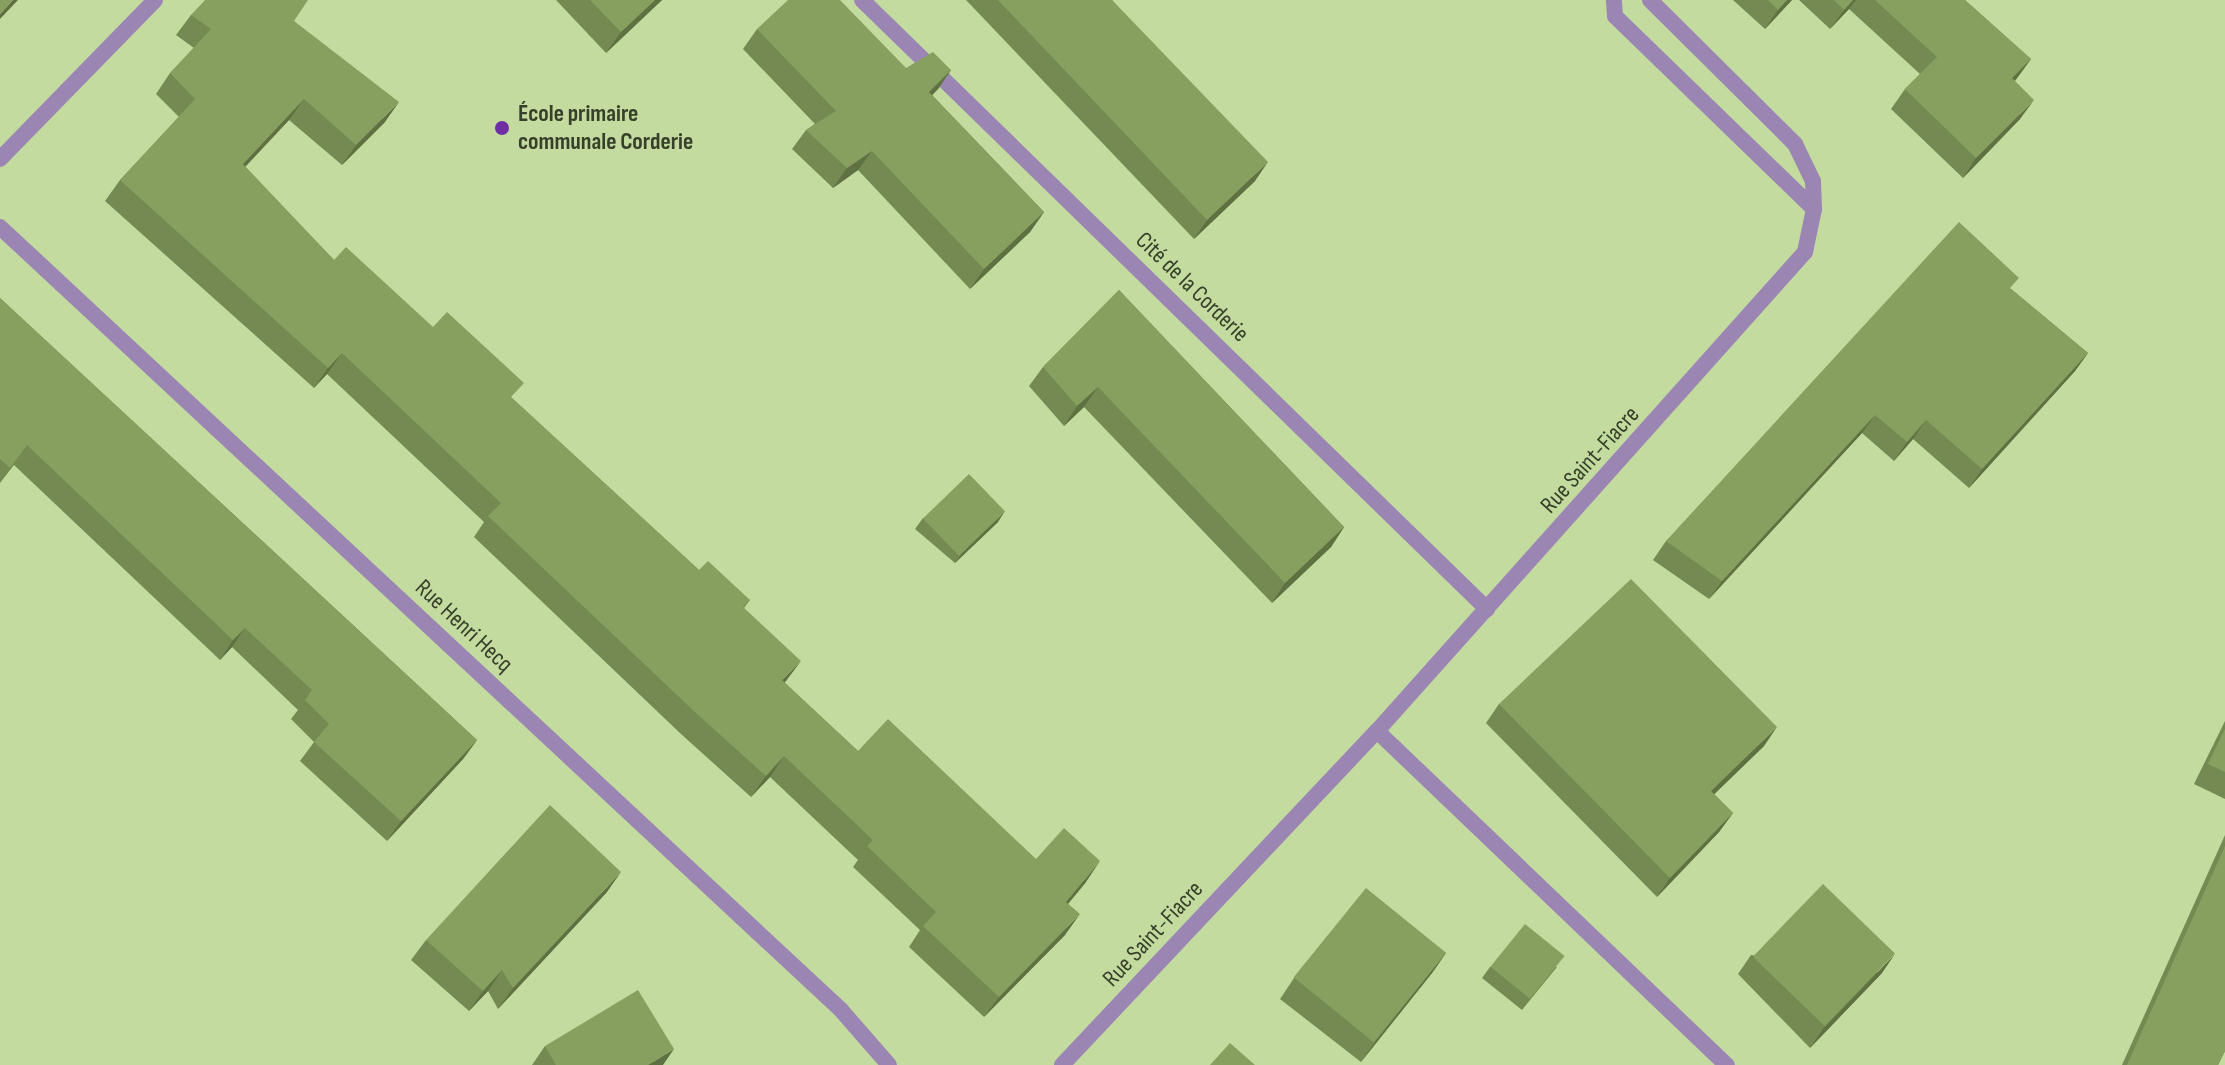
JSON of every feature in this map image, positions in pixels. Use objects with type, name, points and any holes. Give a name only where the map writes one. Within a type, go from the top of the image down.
[{"type":"street","points":[[0,159],[155,0]]},
{"type":"street","name":"Cité de la Corderie","points":[[862,0],[1487,609]]},
{"type":"street","points":[[1614,0],[1615,16],[1814,209]]},
{"type":"street","name":"Rue Saint-Fiacre","points":[[1062,1065],[1377,731],[1790,277],[1805,252],[1814,209],[1813,181],[1795,144],[1650,0]]},
{"type":"street","name":"Rue Henri Hecq","points":[[0,227],[841,1010],[889,1065]]},
{"type":"street","points":[[1377,731],[1727,1065]]},
{"type":"building","points":[[0,0],[13,0],[0,14]]},
{"type":"building","points":[[205,0],[308,0],[294,21],[399,102],[356,145],[304,99],[243,164],[334,260],[346,247],[433,327],[447,312],[524,383],[511,397],[699,570],[708,561],[750,600],[743,607],[801,661],[782,680],[858,751],[888,719],[1036,859],[1064,828],[1100,861],[1066,902],[1080,914],[999,997],[923,926],[936,912],[867,846],[873,840],[784,756],[766,776],[488,516],[501,503],[342,353],[328,368],[120,180],[195,99],[170,73],[211,29],[191,15]]},
{"type":"building","points":[[590,0],[655,0],[621,32]]},
{"type":"building","points":[[788,0],[840,0],[906,68],[933,52],[951,70],[929,92],[1044,212],[984,269],[872,151],[847,168],[806,130],[836,111],[757,29]]},
{"type":"building","points":[[998,0],[1112,0],[1268,162],[1207,220]]},
{"type":"building","points":[[1768,0],[1787,0],[1778,10]]},
{"type":"building","points":[[1834,0],[1853,0],[1844,10]]},
{"type":"building","points":[[1875,0],[1965,0],[2031,59],[2012,78],[2034,100],[1976,158],[1905,89],[1937,57]]},
{"type":"building","points":[[1959,222],[2019,278],[2010,288],[2088,353],[1982,469],[1926,420],[1907,442],[1875,415],[1722,581],[1666,541]]},
{"type":"building","points":[[1119,290],[1344,527],[1285,583],[1098,387],[1077,406],[1043,367]]},
{"type":"building","points":[[0,298],[477,740],[401,821],[314,742],[329,724],[305,700],[312,690],[245,628],[233,640],[27,445],[10,468],[0,459]]},
{"type":"building","points":[[969,474],[1005,511],[959,556],[923,518]]},
{"type":"building","points":[[1631,579],[1777,727],[1711,791],[1733,813],[1670,878],[1499,704]]},
{"type":"building","points":[[2225,729],[2225,772],[2208,764]]},
{"type":"building","points":[[550,805],[621,872],[513,988],[502,970],[483,991],[426,940]]},
{"type":"building","points":[[2225,846],[2225,1051],[2218,1065],[2127,1065]]},
{"type":"building","points":[[1823,884],[1895,953],[1825,1026],[1753,957]]},
{"type":"building","points":[[1366,888],[1446,953],[1374,1042],[1294,977]]},
{"type":"building","points":[[1525,924],[1565,956],[1530,999],[1490,967]]},
{"type":"building","points":[[638,990],[674,1049],[648,1065],[556,1065],[545,1046]]},
{"type":"building","points":[[1230,1043],[1255,1065],[1210,1065]]},
{"type":"place","name":"École primaire communale Corderie","points":[[502,128]]}]
